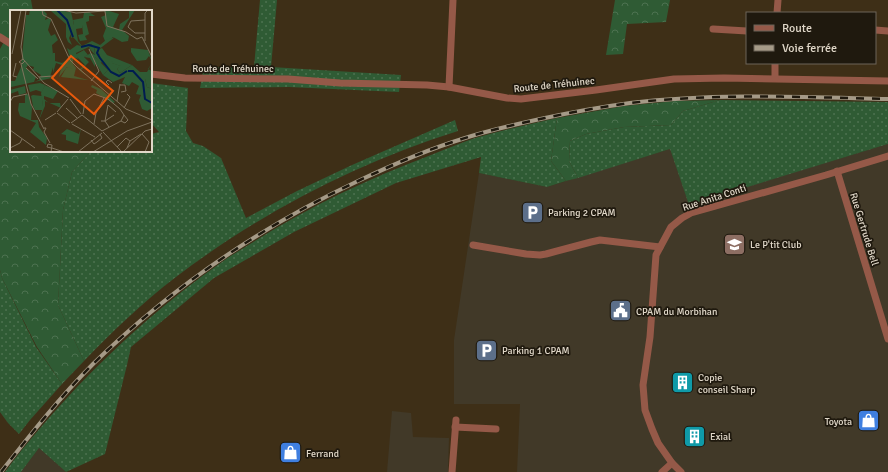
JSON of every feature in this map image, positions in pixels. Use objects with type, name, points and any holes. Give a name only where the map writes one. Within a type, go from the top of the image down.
[{"type":"street","points":[[449,88],[453,0]]},
{"type":"street","points":[[778,0],[778,12]]},
{"type":"street","points":[[713,29],[746,31]]},
{"type":"street","points":[[876,30],[888,31]]},
{"type":"street","points":[[0,37],[10,43]]},
{"type":"street","points":[[775,64],[775,78]]},
{"type":"street","name":"Route de Tréhuinec","points":[[152,74],[185,78],[288,79],[340,83],[427,85],[521,99],[596,90],[674,78],[775,78],[888,81]]},
{"type":"street","name":"Rue Anita Conti","points":[[681,472],[672,463],[658,442],[645,410],[643,384],[650,337],[656,255],[671,227],[691,213],[888,156]]},
{"type":"street","name":"Rue Gertrude Bell","points":[[837,171],[888,339]]},
{"type":"street","points":[[473,245],[540,255],[600,240],[660,247]]},
{"type":"street","points":[[452,472],[455,424],[496,428]]},
{"type":"street","points":[[662,472],[672,463]]},
{"type":"shaded area","points":[[888,144],[888,472],[517,472],[520,404],[454,404],[454,340],[479,173],[547,187],[670,149],[689,204]]},
{"type":"shaded area","points":[[392,411],[411,413],[413,437],[449,438],[448,472],[387,472]]},
{"type":"shaded area","points":[[39,448],[66,472],[21,472]]},
{"type":"green space","points":[[0,0],[31,0],[33,10],[10,10],[10,152],[90,152],[72,172],[63,210],[58,305],[84,361],[62,384],[37,347],[2,278],[0,270],[0,49],[6,38],[0,34]]},
{"type":"green space","points":[[260,0],[277,0],[271,67],[401,75],[399,92],[289,87],[200,88],[204,67],[254,67]]},
{"type":"green space","points":[[615,0],[670,0],[666,22],[627,24],[623,54],[606,55]]},
{"type":"green space","points":[[152,83],[188,88],[186,131],[193,143],[203,146],[221,158],[246,218],[297,191],[352,165],[455,120],[458,131],[383,158],[346,174],[275,211],[208,254],[176,277],[128,317],[84,361],[58,305],[63,210],[72,172],[90,152],[152,152],[152,134],[159,132],[152,124]]},
{"type":"green space","points":[[720,100],[888,102],[888,144],[689,205],[670,149],[578,178],[569,161],[570,141],[586,134],[624,127],[671,125],[683,111]]},
{"type":"green space","points":[[720,100],[683,111],[671,125],[624,127],[586,134],[570,141],[569,161],[578,178],[566,181],[551,161],[557,118],[624,106],[675,101]]},
{"type":"green space","points":[[557,118],[551,161],[566,181],[547,187],[479,173],[481,157],[396,183],[294,232],[214,278],[131,347],[105,454],[66,472],[39,448],[21,472],[5,472],[49,418],[111,353],[165,305],[232,255],[316,206],[384,174],[475,138]]},
{"type":"green space","points":[[0,270],[2,278],[36,347],[62,384],[19,434],[0,412]]},
{"type":"railway","points":[[1,472],[34,430],[93,364],[123,336],[185,285],[218,261],[286,218],[358,181],[409,158],[449,143],[503,127],[630,103],[727,97],[888,99]]},
{"type":"place","name":"Parking 2 CPAM","points":[[532,212]]},
{"type":"place","name":"Le P'tit Club","points":[[734,244]]},
{"type":"place","name":"CPAM du Morbihan","points":[[620,311]]},
{"type":"place","name":"Parking 1 CPAM","points":[[487,350]]},
{"type":"place","name":"Copie conseil Sharp","points":[[683,383]]},
{"type":"place","name":"Toyota","points":[[868,421]]},
{"type":"place","name":"Exial","points":[[695,436]]},
{"type":"place","name":"Ferrand","points":[[290,453]]}]
